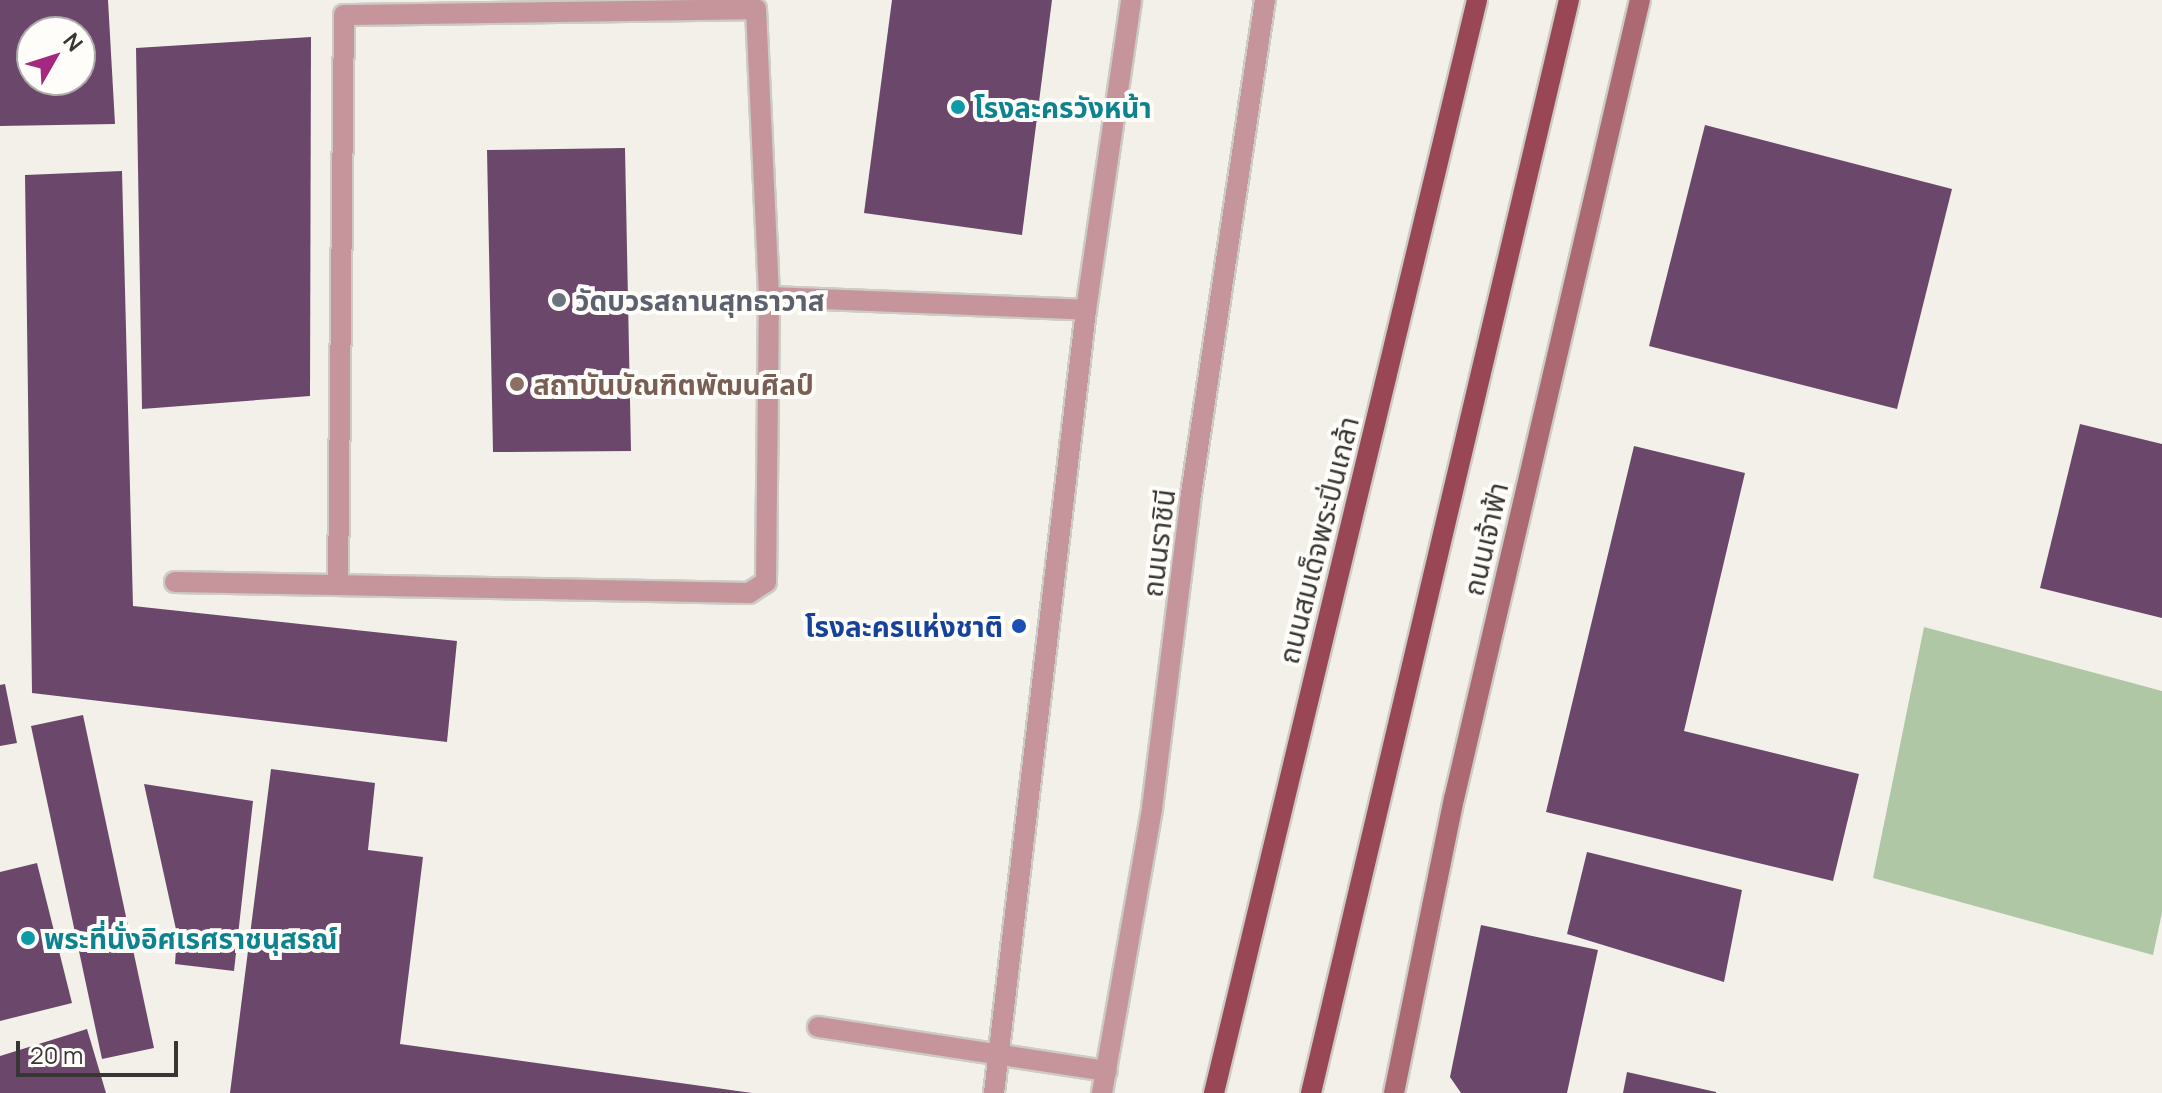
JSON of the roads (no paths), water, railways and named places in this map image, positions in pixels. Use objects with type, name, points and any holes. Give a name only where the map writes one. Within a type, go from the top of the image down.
[{"type":"main road","name":"ถนนสมเด็จพระปิ่นเกล้า","points":[[1214,1093],[1477,0]]},
{"type":"main road","points":[[1311,1093],[1569,0]]},
{"type":"main road","name":"ถนนเจ้าฟ้า","points":[[1394,1093],[1454,799],[1640,0]]},
{"type":"street","points":[[994,1093],[1086,310],[1131,0]]},
{"type":"street","name":"ถนนราชินี","points":[[1102,1093],[1152,808],[1190,501],[1265,0]]},
{"type":"street","points":[[175,582],[338,585],[757,589],[766,582],[769,297],[756,9],[344,15],[338,585]]},
{"type":"street","points":[[769,297],[1086,310]]},
{"type":"street","points":[[818,1027],[1107,1071]]},
{"type":"place","name":"โรงละครวังหน้า","points":[[958,107]]},
{"type":"place","name":"วัดบวรสถานสุทธาวาส","points":[[559,300]]},
{"type":"place","name":"สถาบันบัณฑิตพัฒนศิลป์","points":[[517,384]]},
{"type":"place","name":"โรงละครแห่งชาติ","points":[[1019,626]]},
{"type":"place","name":"พระที่นั่งอิศเรศราชนุสรณ์","points":[[28,938]]}]
